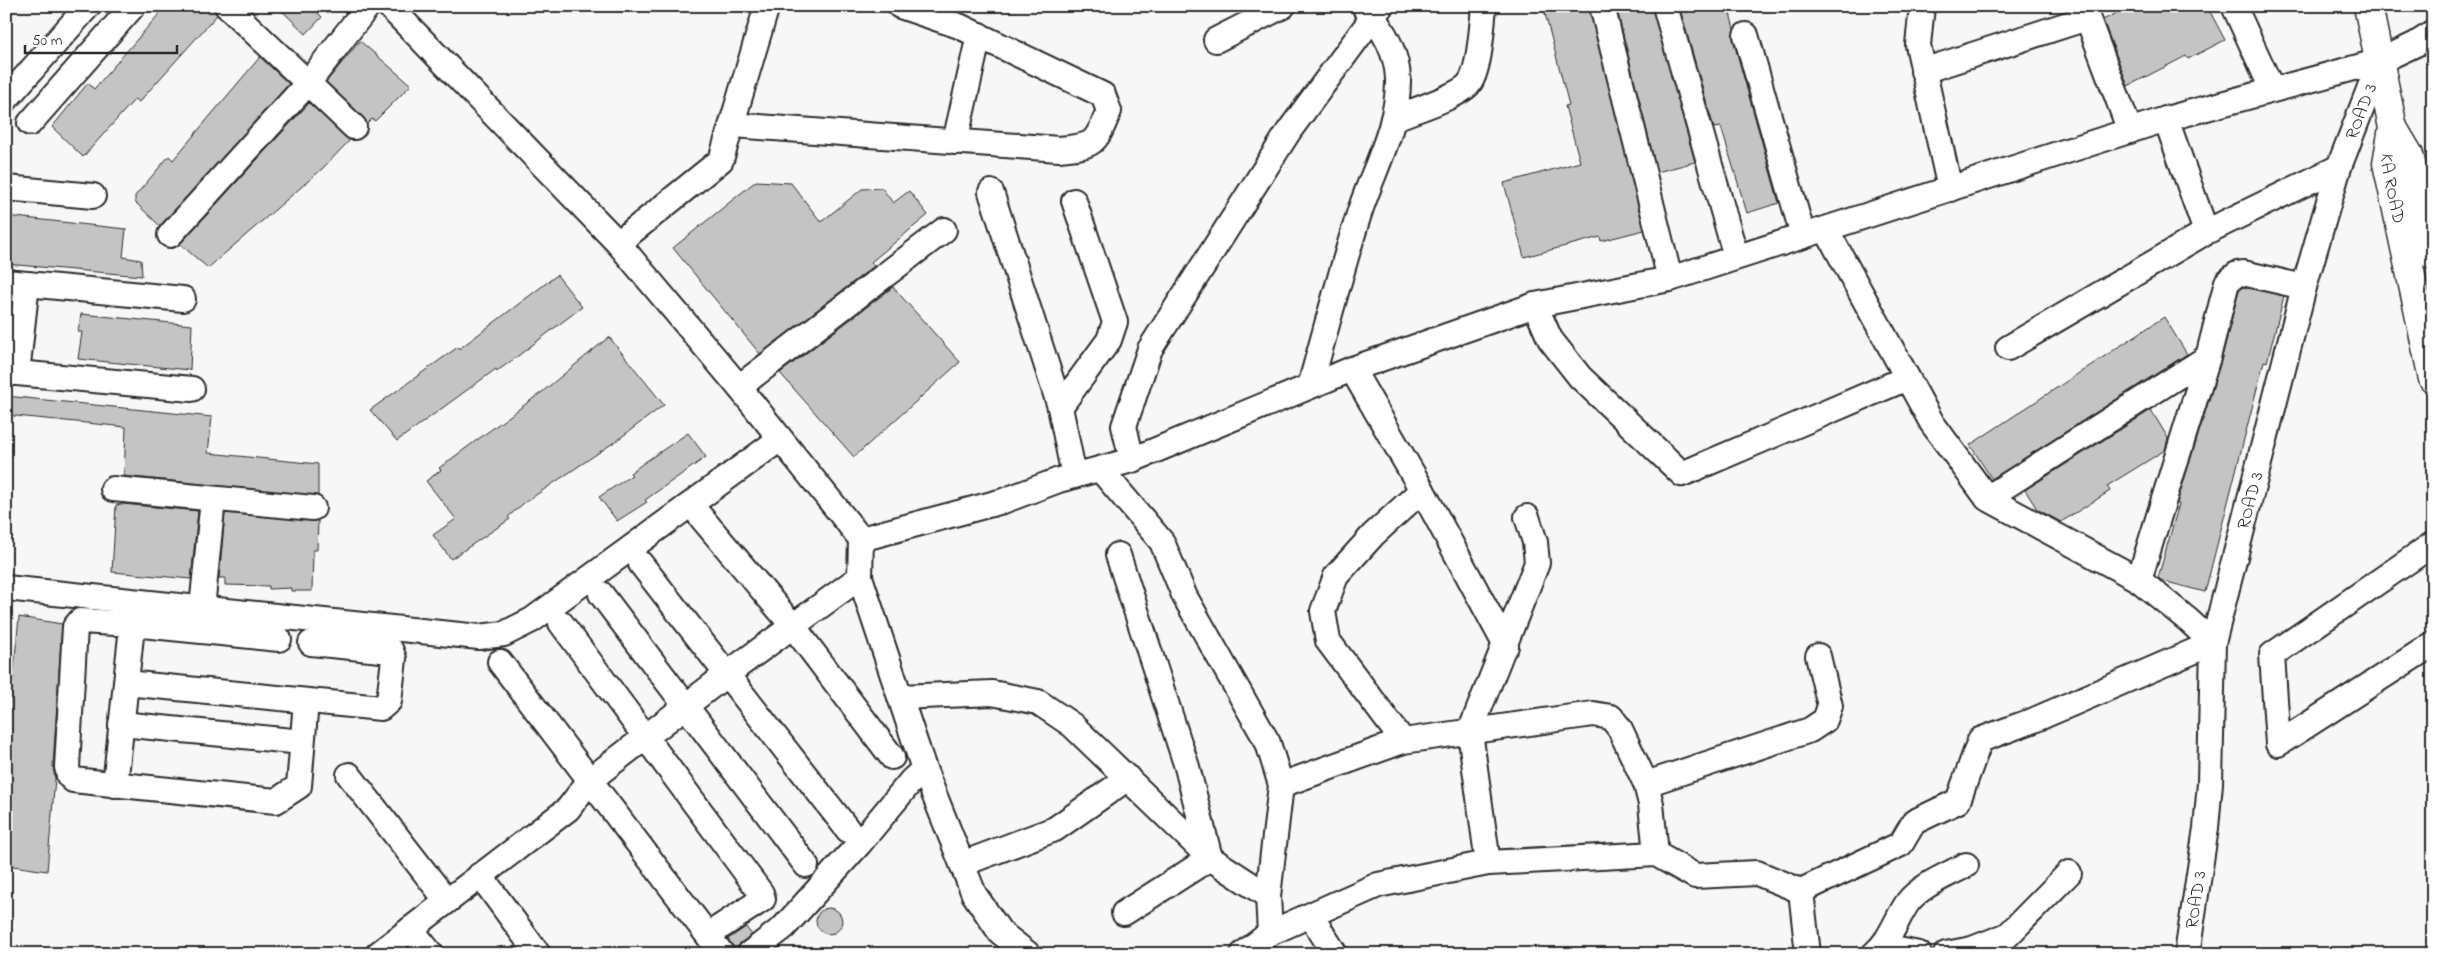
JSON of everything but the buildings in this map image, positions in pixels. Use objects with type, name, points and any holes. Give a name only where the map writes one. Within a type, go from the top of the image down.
[{"type":"main road","points":[[2368,6],[2393,128]]},
{"type":"main road","name":"KA ROAD","points":[[2393,128],[2409,155],[2433,255]]},
{"type":"main road","name":"KA ROAD","points":[[2393,128],[2387,163],[2433,379]]},
{"type":"street","points":[[6,99],[88,6]]},
{"type":"street","points":[[30,122],[133,6]]},
{"type":"street","points":[[170,235],[308,82],[368,6]]},
{"type":"street","points":[[389,6],[618,244],[739,387],[860,539],[860,577],[924,769],[974,894],[1000,932],[1028,954]]},
{"type":"street","points":[[618,244],[721,160],[733,126],[768,6]]},
{"type":"street","points":[[733,126],[1059,149],[1086,146],[1099,136],[1109,111],[1103,95],[959,26],[900,6]]},
{"type":"street","points":[[1216,40],[1283,6]]},
{"type":"street","points":[[1393,119],[1457,92],[1468,85],[1475,74],[1484,6]]},
{"type":"street","points":[[1602,6],[1670,279]]},
{"type":"street","points":[[1665,6],[1736,257]]},
{"type":"street","points":[[1922,6],[1918,45],[1950,189]]},
{"type":"street","points":[[2234,6],[2272,89]]},
{"type":"street","points":[[238,10],[354,127]]},
{"type":"street","points":[[1132,460],[1124,426],[1150,349],[1289,131],[1373,10],[1390,44],[1398,78],[1393,119],[1360,213],[1310,386]]},
{"type":"street","points":[[1923,71],[2085,12],[2130,131]]},
{"type":"street","points":[[860,539],[1003,501],[1074,476],[1132,460],[1352,369],[1535,305],[1670,279],[2166,119],[2380,61],[2416,44],[2433,33]]},
{"type":"street","points":[[955,142],[979,35]]},
{"type":"street","points":[[1746,35],[1803,236]]},
{"type":"street","name":"ROAD 3","points":[[2187,954],[2206,828],[2210,783],[2212,643],[2304,287],[2339,167],[2380,61]]},
{"type":"street","points":[[2166,119],[2206,232]]},
{"type":"street","points":[[2008,348],[2206,232],[2339,167]]},
{"type":"street","points":[[6,188],[93,196]]},
{"type":"street","points":[[991,192],[1060,407],[1074,476]]},
{"type":"street","points":[[1060,407],[1109,340],[1115,322],[1074,201]]},
{"type":"street","points":[[1243,954],[1270,933],[1378,885],[1488,863],[1656,854],[1695,876],[1757,873],[1801,890],[1901,844],[1914,822],[1958,801],[1980,740],[2034,720],[2212,643],[2188,620],[2139,580],[1987,498],[1932,423],[1826,229]]},
{"type":"street","points":[[739,387],[944,230]]},
{"type":"street","points":[[2139,580],[2208,357],[2228,282],[2232,277],[2243,273],[2304,287]]},
{"type":"street","points":[[183,299],[16,283],[12,372],[192,389]]},
{"type":"street","points":[[1535,305],[1550,339],[1580,376],[1682,474],[1908,378]]},
{"type":"street","points":[[1987,498],[2208,357]]},
{"type":"street","points":[[1352,369],[1422,490],[1506,646]]},
{"type":"street","points":[[306,701],[299,786],[276,801],[73,780],[69,776],[67,767],[75,627],[80,622],[133,613],[202,608],[479,637],[504,634],[532,620],[780,439]]},
{"type":"street","points":[[1101,470],[1162,542],[1185,597],[1268,743],[1281,785],[1268,896],[1270,933]]},
{"type":"street","points":[[113,489],[312,508]]},
{"type":"street","points":[[1403,740],[1328,641],[1323,611],[1336,576],[1373,535],[1422,490]]},
{"type":"street","points":[[202,608],[213,499]]},
{"type":"street","points":[[700,516],[793,626],[892,757]]},
{"type":"street","points":[[1488,863],[1470,732],[1506,646],[1537,563],[1535,542],[1527,517]]},
{"type":"street","points":[[2433,544],[2272,655],[2278,744],[2433,644]]},
{"type":"street","points":[[1118,555],[1187,767],[1210,858]]},
{"type":"street","points":[[641,564],[848,830]]},
{"type":"street","points":[[378,954],[568,809],[590,780],[727,674],[860,577]]},
{"type":"street","points":[[6,588],[279,639]]},
{"type":"street","points":[[601,594],[806,865]]},
{"type":"street","points":[[115,785],[133,613]]},
{"type":"street","points":[[500,662],[715,945],[763,899],[761,893],[561,623]]},
{"type":"street","points":[[126,683],[381,708],[386,706],[389,701],[394,658],[391,651],[386,649],[311,644]]},
{"type":"street","points":[[1646,784],[1810,730],[1825,720],[1830,706],[1818,656]]},
{"type":"street","points":[[900,697],[992,693],[1038,702],[1072,724],[1210,858],[1268,896]]},
{"type":"street","points":[[1281,785],[1403,740],[1593,714],[1611,717],[1620,729],[1646,784],[1651,804],[1656,854]]},
{"type":"street","points":[[121,724],[302,742]]},
{"type":"street","points":[[749,954],[784,927],[859,844],[912,780],[924,769]]},
{"type":"street","points":[[349,775],[447,901]]},
{"type":"street","points":[[962,864],[1055,829],[1128,778]]},
{"type":"street","points":[[1124,913],[1210,858]]},
{"type":"street","points":[[1919,954],[1879,950],[1909,901],[1924,889],[1966,865]]},
{"type":"street","points":[[1946,954],[1972,950],[2008,935],[2069,873]]},
{"type":"street","points":[[480,875],[538,954]]},
{"type":"street","points":[[1801,890],[1808,954]]},
{"type":"street","points":[[1311,916],[1336,954]]},
{"type":"street","points":[[410,929],[431,954]]}]
